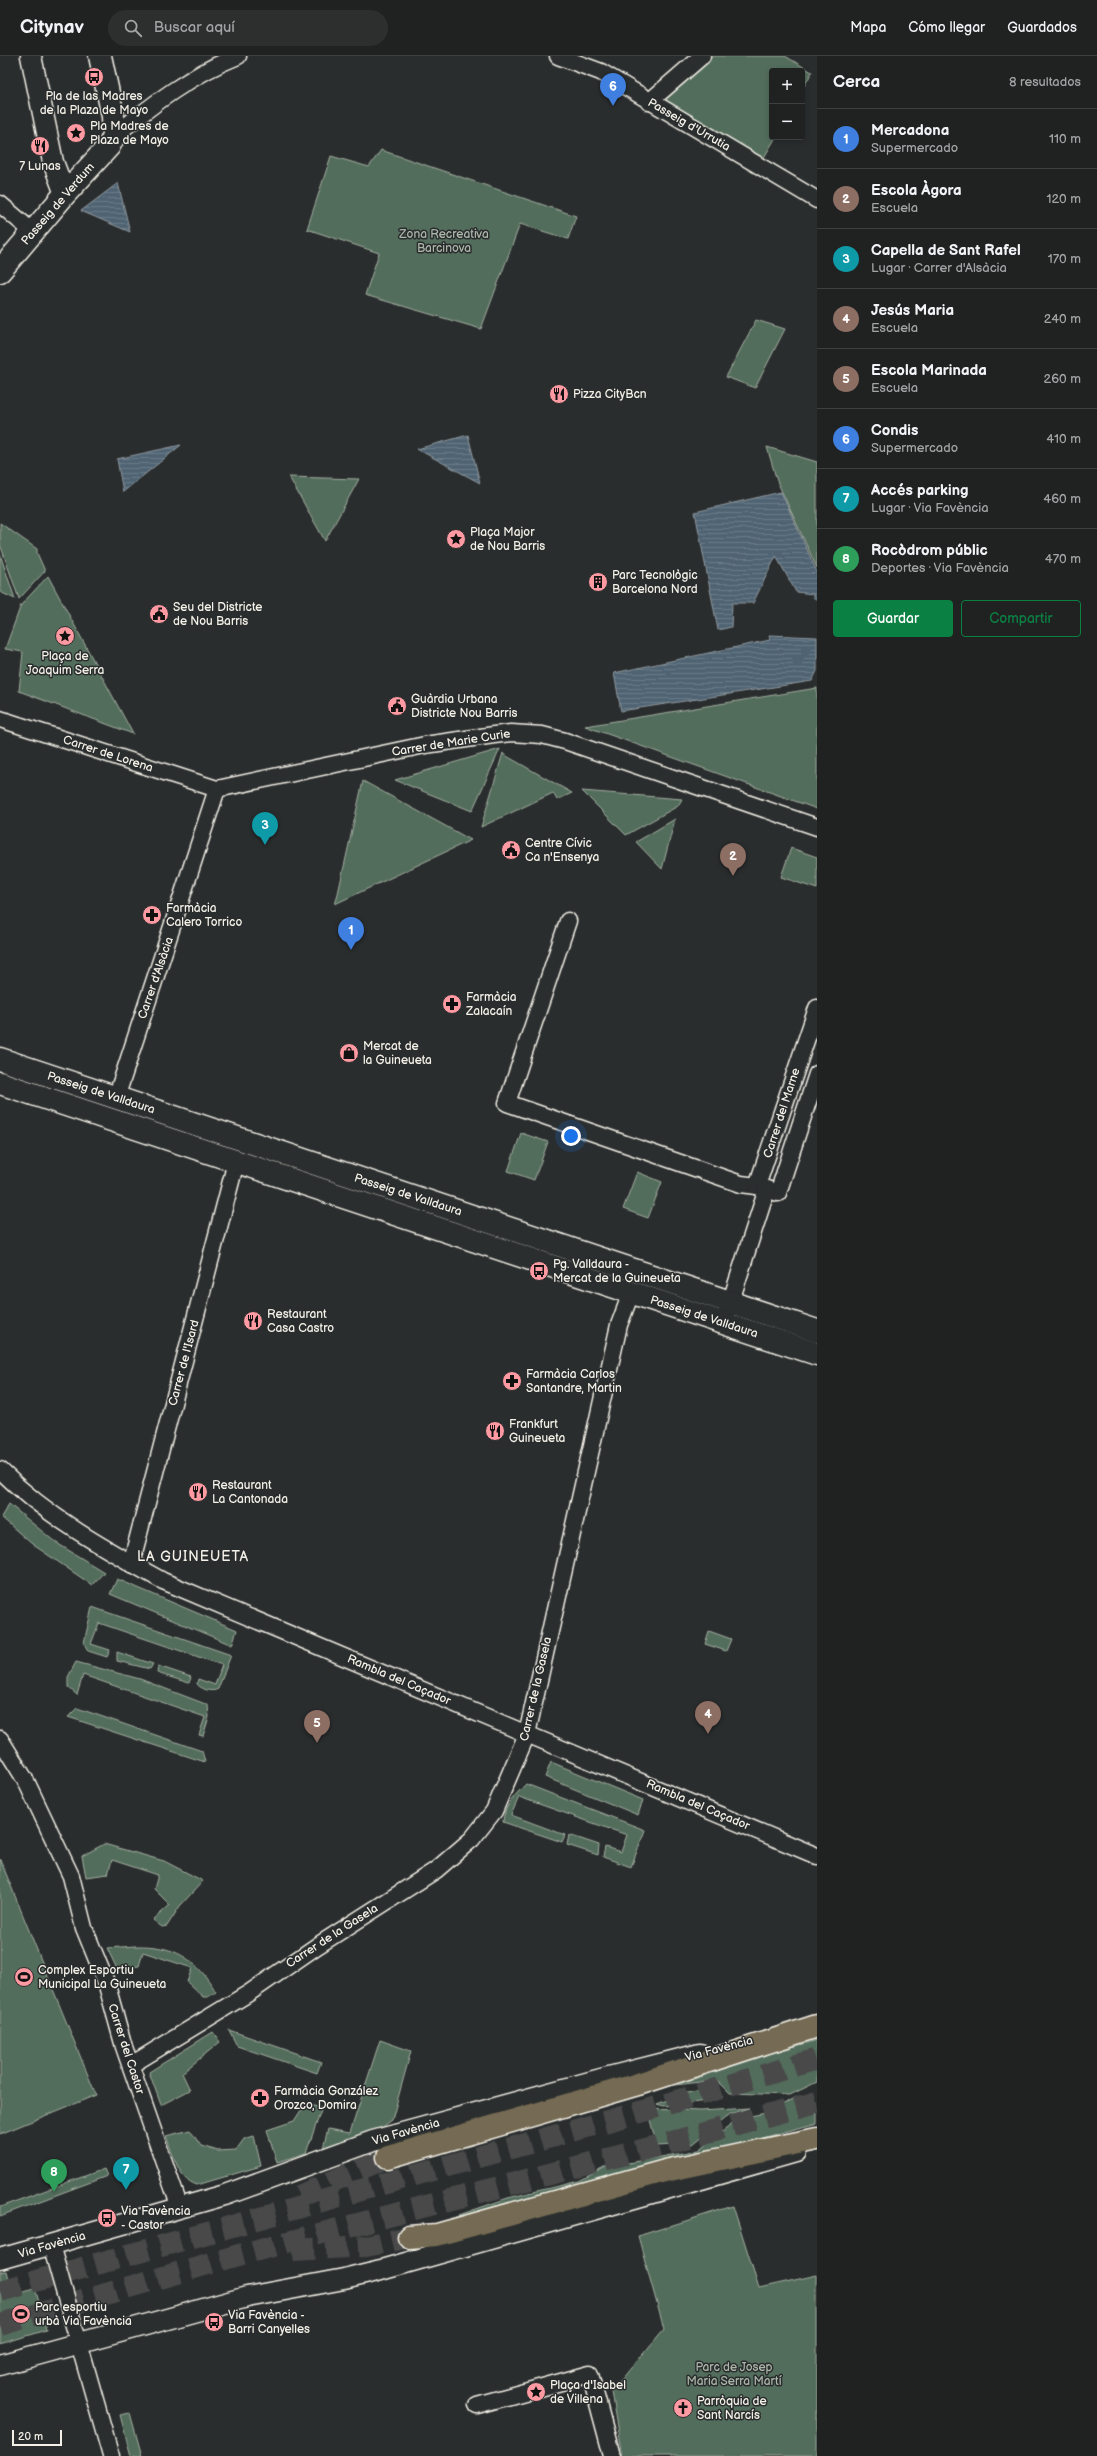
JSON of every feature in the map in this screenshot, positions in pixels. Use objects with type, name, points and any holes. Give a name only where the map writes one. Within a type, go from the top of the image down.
[{"type":"highway","points":[[388,2157],[638,2084],[817,2026]]},
{"type":"highway","points":[[408,2237],[437,2235],[665,2171],[817,2139]]},
{"type":"main road","points":[[100,56],[113,116],[114,136]]},
{"type":"main road","name":"Passeig de Verdum","points":[[0,271],[65,194],[109,146],[114,136]]},
{"type":"main road","name":"Passeig de Valldaura","points":[[0,1059],[817,1331]]},
{"type":"main road","name":"Passeig de Valldaura","points":[[0,1083],[817,1354]]},
{"type":"main road","points":[[109,1120],[116,1098]]},
{"type":"street","points":[[31,56],[53,162],[65,194]]},
{"type":"street","points":[[114,136],[168,94],[194,77],[238,56]]},
{"type":"street","name":"Passeig d'Urrutia","points":[[558,56],[601,72],[649,102],[815,194]]},
{"type":"street","points":[[649,102],[692,59]]},
{"type":"street","points":[[0,204],[33,232]]},
{"type":"street","name":"Carrer de Lorena","points":[[0,719],[217,789]]},
{"type":"street","name":"Carrer de Marie Curie","points":[[217,789],[425,745],[511,733],[542,735],[565,741],[817,827]]},
{"type":"street","name":"Carrer d'Alsàcia","points":[[116,1098],[217,789]]},
{"type":"street","points":[[568,921],[508,1103],[741,1184],[762,1187]]},
{"type":"street","name":"Carrer del Marne","points":[[723,1323],[731,1302],[762,1187],[817,1008]]},
{"type":"street","name":"Carrer del Marne","points":[[762,1187],[778,1193],[817,1074]]},
{"type":"street","name":"Carrer de l'Isard","points":[[131,1564],[236,1162]]},
{"type":"street","name":"Carrer de la Gasela","points":[[131,2065],[249,1993],[317,1946],[436,1870],[472,1839],[494,1810],[527,1734],[619,1325],[631,1293]]},
{"type":"street","name":"Rambla del Caçador","points":[[0,1470],[20,1490],[86,1538],[170,1584],[817,1856]]},
{"type":"street","name":"Carrer del Castor","points":[[0,1739],[26,1781],[71,1876],[84,1928],[106,1982],[131,2065],[180,2208]]},
{"type":"street","name":"Via Favència","points":[[0,2259],[225,2195],[373,2141],[817,2022]]},
{"type":"street","points":[[0,2366],[246,2297],[344,2279],[381,2270],[817,2146]]},
{"type":"street","points":[[51,2245],[111,2456]]},
{"type":"street","points":[[477,2405],[590,2374],[612,2456]]},
{"type":"green space","points":[[702,56],[785,56],[812,72],[805,85],[805,68],[769,68],[769,140],[774,140],[759,166],[649,102]]},
{"type":"green space","name":"Zona Recreativa Barcinova","points":[[381,150],[576,216],[568,239],[520,224],[481,329],[365,295],[379,253],[307,229],[331,156],[369,167]]},
{"type":"green space","points":[[756,320],[785,329],[755,388],[726,377]]},
{"type":"green space","points":[[767,447],[817,462],[817,568],[777,481]]},
{"type":"green space","points":[[289,477],[359,479],[325,541]]},
{"type":"green space","points":[[0,523],[37,549],[37,553],[45,571],[19,599],[0,544]]},
{"type":"green space","points":[[0,554],[15,599],[0,592]]},
{"type":"green space","points":[[48,576],[133,734],[19,691],[23,652],[5,649],[21,605]]},
{"type":"green space","points":[[817,688],[817,809],[585,726]]},
{"type":"green space","points":[[500,749],[472,811],[395,780]]},
{"type":"green space","points":[[503,753],[572,793],[557,800],[553,793],[481,827]]},
{"type":"green space","points":[[363,781],[471,840],[335,904],[337,898]]},
{"type":"green space","points":[[582,791],[682,799],[678,806],[626,835]]},
{"type":"green space","points":[[675,819],[662,869],[636,842]]},
{"type":"green space","points":[[791,848],[817,857],[817,889],[781,877]]},
{"type":"green space","points":[[521,1133],[548,1142],[534,1180],[508,1171]]},
{"type":"green space","points":[[637,1172],[662,1182],[648,1218],[623,1209]]},
{"type":"green space","points":[[9,1504],[55,1542],[104,1572],[92,1585],[32,1544],[1,1517]]},
{"type":"green space","points":[[117,1579],[237,1630],[232,1645],[110,1594]]},
{"type":"green space","points":[[92,1607],[231,1655],[218,1689],[213,1691],[207,1690],[197,1684],[198,1679],[215,1685],[222,1665],[99,1623],[91,1644],[110,1650],[107,1657],[88,1651],[84,1643]]},
{"type":"green space","points":[[709,1631],[731,1639],[726,1651],[705,1644]]},
{"type":"green space","points":[[117,1652],[153,1664],[150,1669],[117,1661]]},
{"type":"green space","points":[[76,1662],[140,1679],[208,1705],[209,1717],[203,1736],[199,1735],[205,1717],[83,1675],[77,1695],[68,1687],[68,1677]]},
{"type":"green space","points":[[158,1666],[191,1677],[189,1683],[157,1673]]},
{"type":"green space","points":[[77,1708],[202,1751],[205,1762],[68,1717]]},
{"type":"green space","points":[[551,1762],[643,1800],[638,1815],[545,1777]]},
{"type":"green space","points":[[526,1784],[645,1830],[631,1867],[603,1857],[605,1847],[621,1852],[627,1835],[519,1797],[511,1815],[565,1835],[562,1842],[503,1822],[505,1811],[514,1796]]},
{"type":"green space","points":[[569,1835],[599,1845],[598,1855],[567,1845]]},
{"type":"green space","points":[[104,1844],[164,1861],[203,1881],[180,1906],[167,1926],[162,1927],[153,1920],[170,1905],[154,1889],[158,1875],[112,1860],[108,1874],[86,1877],[82,1856]]},
{"type":"green space","name":"Complex Esportiu Municipal La Guineueta","points":[[0,1859],[96,2095],[0,2134]]},
{"type":"green space","points":[[135,1946],[161,1948],[183,1956],[200,1970],[216,1992],[208,1997],[203,1997],[187,1982],[192,1968],[143,1952],[139,1966],[117,1969],[107,1948]]},
{"type":"green space","points":[[229,2030],[321,2062],[317,2073],[237,2046]]},
{"type":"green space","points":[[213,2032],[220,2042],[182,2073],[190,2090],[161,2105],[149,2072]]},
{"type":"green space","points":[[380,2040],[411,2051],[392,2120],[376,2132],[323,2148],[328,2129],[350,2133]]},
{"type":"green space","points":[[817,2040],[817,2082],[790,2095],[730,2093],[717,2080],[651,2088]]},
{"type":"green space","points":[[709,2088],[723,2096],[708,2101],[663,2106],[657,2104],[683,2094]]},
{"type":"green space","points":[[799,2096],[804,2109],[817,2103],[817,2123],[461,2221],[459,2215],[508,2198],[579,2181],[606,2167],[699,2150],[740,2118],[766,2113]]},
{"type":"green space","points":[[305,2104],[322,2108],[306,2153],[277,2162],[267,2130],[294,2121]]},
{"type":"green space","points":[[750,2108],[730,2114],[693,2144],[657,2146],[647,2109],[701,2111]]},
{"type":"green space","points":[[190,2130],[201,2146],[218,2151],[236,2150],[244,2139],[254,2136],[261,2166],[197,2185],[190,2182],[177,2165],[166,2136]]},
{"type":"green space","points":[[104,2169],[107,2176],[0,2216],[0,2207]]},
{"type":"green space","name":"Parc de Josep Maria Serra Martí","points":[[733,2206],[759,2288],[817,2275],[817,2456],[622,2456],[611,2392],[664,2329],[638,2236]]},
{"type":"green space","name":"Parc esportiu urbà Via Favència","points":[[6,2271],[12,2294],[35,2288],[47,2330],[0,2344],[0,2272]]},
{"type":"green space","points":[[130,2413],[142,2456],[131,2456],[120,2415]]},
{"type":"water","points":[[118,183],[130,232],[81,211]]},
{"type":"water","points":[[468,435],[480,483],[417,449]]},
{"type":"water","points":[[181,445],[123,492],[117,459]]},
{"type":"water","points":[[781,492],[817,572],[817,600],[813,597],[813,594],[796,592],[776,556],[753,603],[732,603],[731,627],[718,630],[695,512]]},
{"type":"water","points":[[769,635],[817,637],[817,671],[812,681],[621,711],[614,673],[770,640]]},
{"type":"tunnel","points":[[0,2291],[647,2110],[817,2059]]},
{"type":"tunnel","points":[[0,2325],[242,2254],[657,2146],[817,2102]]},
{"type":"tunnel","points":[[299,2196],[388,2157]]},
{"type":"tunnel","points":[[293,2250],[366,2246],[409,2237]]},
{"type":"place","name":"Pla de las Madres de la Plaza de Mayo","points":[[94,77]]},
{"type":"place","name":"Condis","points":[[613,106]]},
{"type":"place","name":"Pla Madres de Plaza de Mayo","points":[[76,133]]},
{"type":"place","name":"7 Lunas","points":[[40,146]]},
{"type":"place","name":"Pizza CityBcn","points":[[559,394]]},
{"type":"place","name":"Plaça Major de Nou Barris","points":[[456,539]]},
{"type":"place","name":"Parc Tecnològic Barcelona Nord","points":[[598,582]]},
{"type":"place","name":"Seu del Districte de Nou Barris","points":[[159,614]]},
{"type":"place","name":"Plaça de Joaquim Serra","points":[[65,636]]},
{"type":"place","name":"Guàrdia Urbana Districte Nou Barris","points":[[397,706]]},
{"type":"place","name":"Capella de Sant Rafel","points":[[265,845]]},
{"type":"place","name":"Centre Cívic Ca n'Ensenya","points":[[511,850]]},
{"type":"place","name":"Escola Àgora","points":[[733,876]]},
{"type":"place","name":"Farmàcia Calero Torrico","points":[[152,915]]},
{"type":"place","name":"Mercadona","points":[[351,950]]},
{"type":"place","name":"Farmàcia Zalacaín","points":[[452,1004]]},
{"type":"place","name":"Mercat de la Guineueta","points":[[349,1053]]},
{"type":"place","name":"Pg. Valldaura - Mercat de la Guineueta","points":[[539,1271]]},
{"type":"place","name":"Restaurant Casa Castro","points":[[253,1321]]},
{"type":"place","name":"Farmàcia Carlos Santandre, Martin","points":[[512,1381]]},
{"type":"place","name":"Frankfurt Guineueta","points":[[495,1431]]},
{"type":"place","name":"Restaurant La Cantonada","points":[[198,1492]]},
{"type":"place","name":"Jesús Maria","points":[[708,1734]]},
{"type":"place","name":"Escola Marinada","points":[[317,1743]]},
{"type":"place","name":"Complex Esportiu Municipal La Guineueta","points":[[24,1977]]},
{"type":"place","name":"Farmàcia González Orozco, Domira","points":[[260,2098]]},
{"type":"place","name":"Accés parking","points":[[126,2190]]},
{"type":"place","name":"Rocòdrom públic","points":[[54,2192]]},
{"type":"place","name":"Via Favència - Castor","points":[[107,2218]]},
{"type":"place","name":"Parc esportiu urbà Via Favència","points":[[21,2314]]},
{"type":"place","name":"Via Favència - Barri Canyelles","points":[[214,2322]]},
{"type":"place","name":"Plaça d'Isabel de Villena","points":[[536,2392]]},
{"type":"place","name":"Parròquia de Sant Narcís","points":[[683,2408]]},
{"type":"district","name":"LA GUINEUETA","points":[[193,1556]]}]
